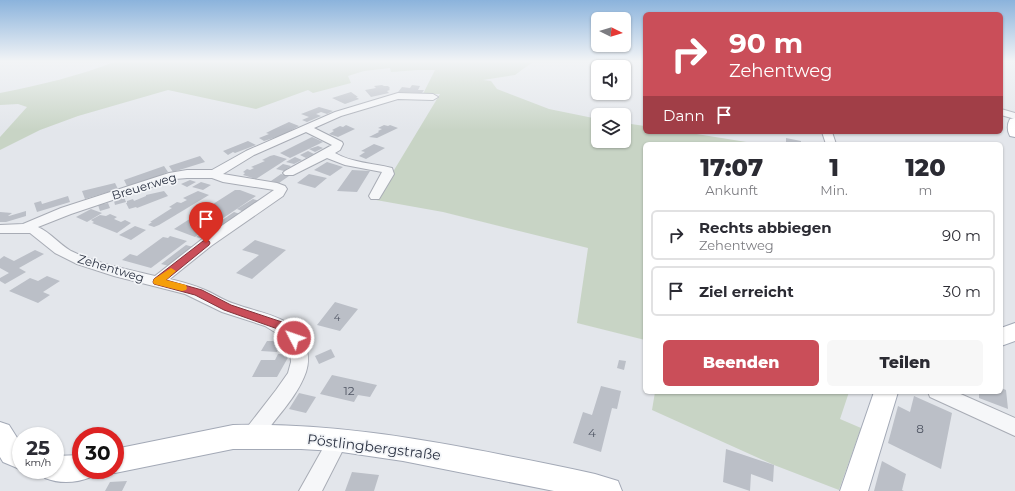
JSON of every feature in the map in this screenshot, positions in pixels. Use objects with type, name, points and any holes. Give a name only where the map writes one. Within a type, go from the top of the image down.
[{"type":"main road","points":[[1015,122],[1015,133]]},
{"type":"main road","points":[[1003,337],[1015,331]]},
{"type":"main road","points":[[854,491],[885,394]]},
{"type":"main road","points":[[0,433],[12,453]]},
{"type":"main road","name":"Pöstlingbergstraße","points":[[124,459],[233,437],[252,436],[338,440],[439,454],[608,491]]},
{"type":"street","points":[[214,174],[246,155],[349,110],[394,96],[434,97]]},
{"type":"street","points":[[1003,113],[1015,116]]},
{"type":"street","points":[[289,173],[336,148],[338,144],[306,128]]},
{"type":"street","points":[[327,153],[345,162],[388,170],[388,174],[375,196]]},
{"type":"street","name":"Breuerweg","points":[[25,228],[66,211],[173,176],[187,174],[214,174]]},
{"type":"street","name":"Zehentweg","points":[[158,282],[206,243],[282,189],[223,178],[214,174]]},
{"type":"street","name":"Zehentweg","points":[[0,229],[25,228],[34,230],[43,235],[60,250],[82,261],[106,269],[198,293],[228,307],[278,325],[290,333],[294,338],[300,352],[299,367],[292,382],[252,436]]},
{"type":"street","points":[[942,394],[1015,426]]},
{"type":"street","points":[[310,491],[338,440]]},
{"type":"green space","points":[[43,84],[348,84],[313,93],[308,90],[256,109],[168,90],[78,116],[40,130],[0,150],[0,137],[27,107],[18,104],[0,105],[0,93]]},
{"type":"green space","points":[[428,84],[493,84],[497,89],[549,109],[591,118],[591,148],[631,148],[631,124],[643,126],[643,134],[696,134],[746,142],[643,142],[643,340],[577,323],[588,248],[443,212],[376,200],[440,94],[423,94]]},
{"type":"green space","points":[[655,394],[848,394],[840,419],[861,428],[839,490],[774,465],[652,410]]},
{"type":"building","points":[[382,85],[390,88],[390,90],[387,91],[389,93],[371,97],[365,90],[376,88],[374,86]]},
{"type":"building","points":[[412,85],[420,86],[418,90],[424,90],[422,93],[398,92],[402,87],[410,88]]},
{"type":"building","points":[[351,92],[359,99],[345,104],[332,98]]},
{"type":"building","points":[[319,107],[333,111],[327,114],[321,112],[316,114],[321,116],[307,122],[302,120],[309,117],[301,114]]},
{"type":"building","points":[[289,122],[299,126],[283,135],[264,141],[259,138],[269,134],[266,133]]},
{"type":"building","points":[[346,125],[355,129],[338,137],[329,134],[334,131],[332,130]]},
{"type":"building","points":[[384,125],[390,125],[398,128],[377,138],[369,137],[379,132],[378,131],[382,129],[378,128]]},
{"type":"building","points":[[312,137],[323,142],[290,158],[280,153]]},
{"type":"building","points":[[786,138],[801,141],[801,142],[786,142]]},
{"type":"building","points":[[248,141],[256,145],[228,155],[223,151]]},
{"type":"building","points":[[374,144],[385,148],[366,159],[359,156],[365,152],[361,151]]},
{"type":"building","points":[[318,146],[323,148],[315,152],[309,149]]},
{"type":"building","points":[[308,151],[314,154],[306,158],[300,155]]},
{"type":"building","points":[[274,155],[287,159],[256,179],[243,175],[245,173],[243,172],[247,169],[250,170],[254,168],[251,167]]},
{"type":"building","points":[[200,156],[205,162],[173,172],[169,166]]},
{"type":"building","points":[[295,157],[302,160],[294,164],[286,162]]},
{"type":"building","points":[[327,162],[343,167],[330,176],[314,170]]},
{"type":"building","points":[[283,164],[291,166],[284,171],[276,169]]},
{"type":"building","points":[[164,166],[168,172],[157,177],[127,186],[124,180]]},
{"type":"building","points":[[352,170],[370,171],[357,192],[337,191]]},
{"type":"building","points":[[281,174],[289,176],[279,183],[271,181]]},
{"type":"building","points":[[309,174],[327,178],[315,188],[297,183]]},
{"type":"building","points":[[190,180],[196,182],[187,187],[181,184]]},
{"type":"building","points":[[201,182],[211,185],[203,190],[192,187]]},
{"type":"building","points":[[115,183],[118,189],[85,199],[82,191]]},
{"type":"building","points":[[235,190],[240,190],[256,196],[195,237],[174,229]]},
{"type":"building","points":[[164,191],[168,196],[137,208],[129,209],[126,203],[127,201],[133,199],[134,201],[146,195]]},
{"type":"building","points":[[198,191],[209,195],[159,225],[154,227],[148,225],[152,222],[150,222],[172,208],[169,207],[177,202],[181,203],[187,200],[183,198]]},
{"type":"building","points":[[68,196],[70,202],[37,212],[34,203],[41,201],[42,204]]},
{"type":"building","points":[[124,197],[126,202],[115,205],[114,201]]},
{"type":"building","points":[[253,199],[259,201],[244,212],[237,209]]},
{"type":"building","points":[[108,203],[110,208],[100,211],[98,205]]},
{"type":"building","points":[[91,209],[102,213],[87,222],[76,217]]},
{"type":"building","points":[[26,211],[26,216],[6,222],[0,222],[0,212],[12,213],[9,216]]},
{"type":"building","points":[[234,212],[240,214],[224,225],[218,223]]},
{"type":"building","points":[[110,214],[117,217],[114,219],[121,222],[125,220],[131,223],[117,233],[92,223],[94,222],[91,220],[100,215],[106,216]]},
{"type":"building","points":[[135,226],[146,230],[131,240],[119,235]]},
{"type":"building","points":[[214,226],[220,228],[203,239],[196,237]]},
{"type":"building","points":[[170,236],[187,241],[151,268],[122,260],[130,254],[137,256],[163,237],[168,238]]},
{"type":"building","points":[[255,240],[286,250],[252,279],[236,273],[259,255],[242,250]]},
{"type":"building","points":[[186,245],[193,247],[169,266],[161,264]]},
{"type":"building","points":[[35,250],[44,254],[19,268],[26,272],[5,284],[0,281],[0,278],[9,273],[0,268],[0,259],[4,256],[14,261]]},
{"type":"building","points":[[47,276],[60,281],[43,292],[50,295],[38,303],[9,291],[30,278],[38,281]]},
{"type":"building","points":[[335,302],[358,309],[340,331],[317,325]]},
{"type":"building","points":[[267,341],[282,341],[277,352],[261,351]]},
{"type":"building","points":[[331,349],[335,357],[319,364],[315,356]]},
{"type":"building","points":[[278,354],[290,354],[277,377],[252,377],[261,360],[275,360]]},
{"type":"building","points":[[619,360],[626,361],[624,370],[617,368]]},
{"type":"building","points":[[332,375],[377,385],[370,397],[358,395],[354,402],[320,394]]},
{"type":"building","points":[[601,386],[621,391],[617,409],[612,408],[601,452],[573,443],[583,412],[592,415]]},
{"type":"building","points":[[1003,389],[1006,390],[1008,409],[979,398],[979,394],[1003,394]]},
{"type":"building","points":[[299,393],[316,397],[306,413],[289,409]]},
{"type":"building","points":[[914,396],[952,413],[941,469],[888,443],[898,406],[910,412]]},
{"type":"building","points":[[726,449],[774,465],[773,482],[751,474],[750,491],[723,482]]},
{"type":"building","points":[[882,461],[906,474],[902,490],[904,491],[874,491]]},
{"type":"building","points":[[352,472],[379,475],[374,491],[345,491]]},
{"type":"building","points":[[127,481],[122,491],[105,491],[110,482]]},
{"type":"slow traffic","points":[[171,271],[158,282],[182,288]]},
{"type":"route","points":[[206,243],[158,282],[188,289],[207,296],[228,307],[271,322],[290,333],[294,338]]}]
